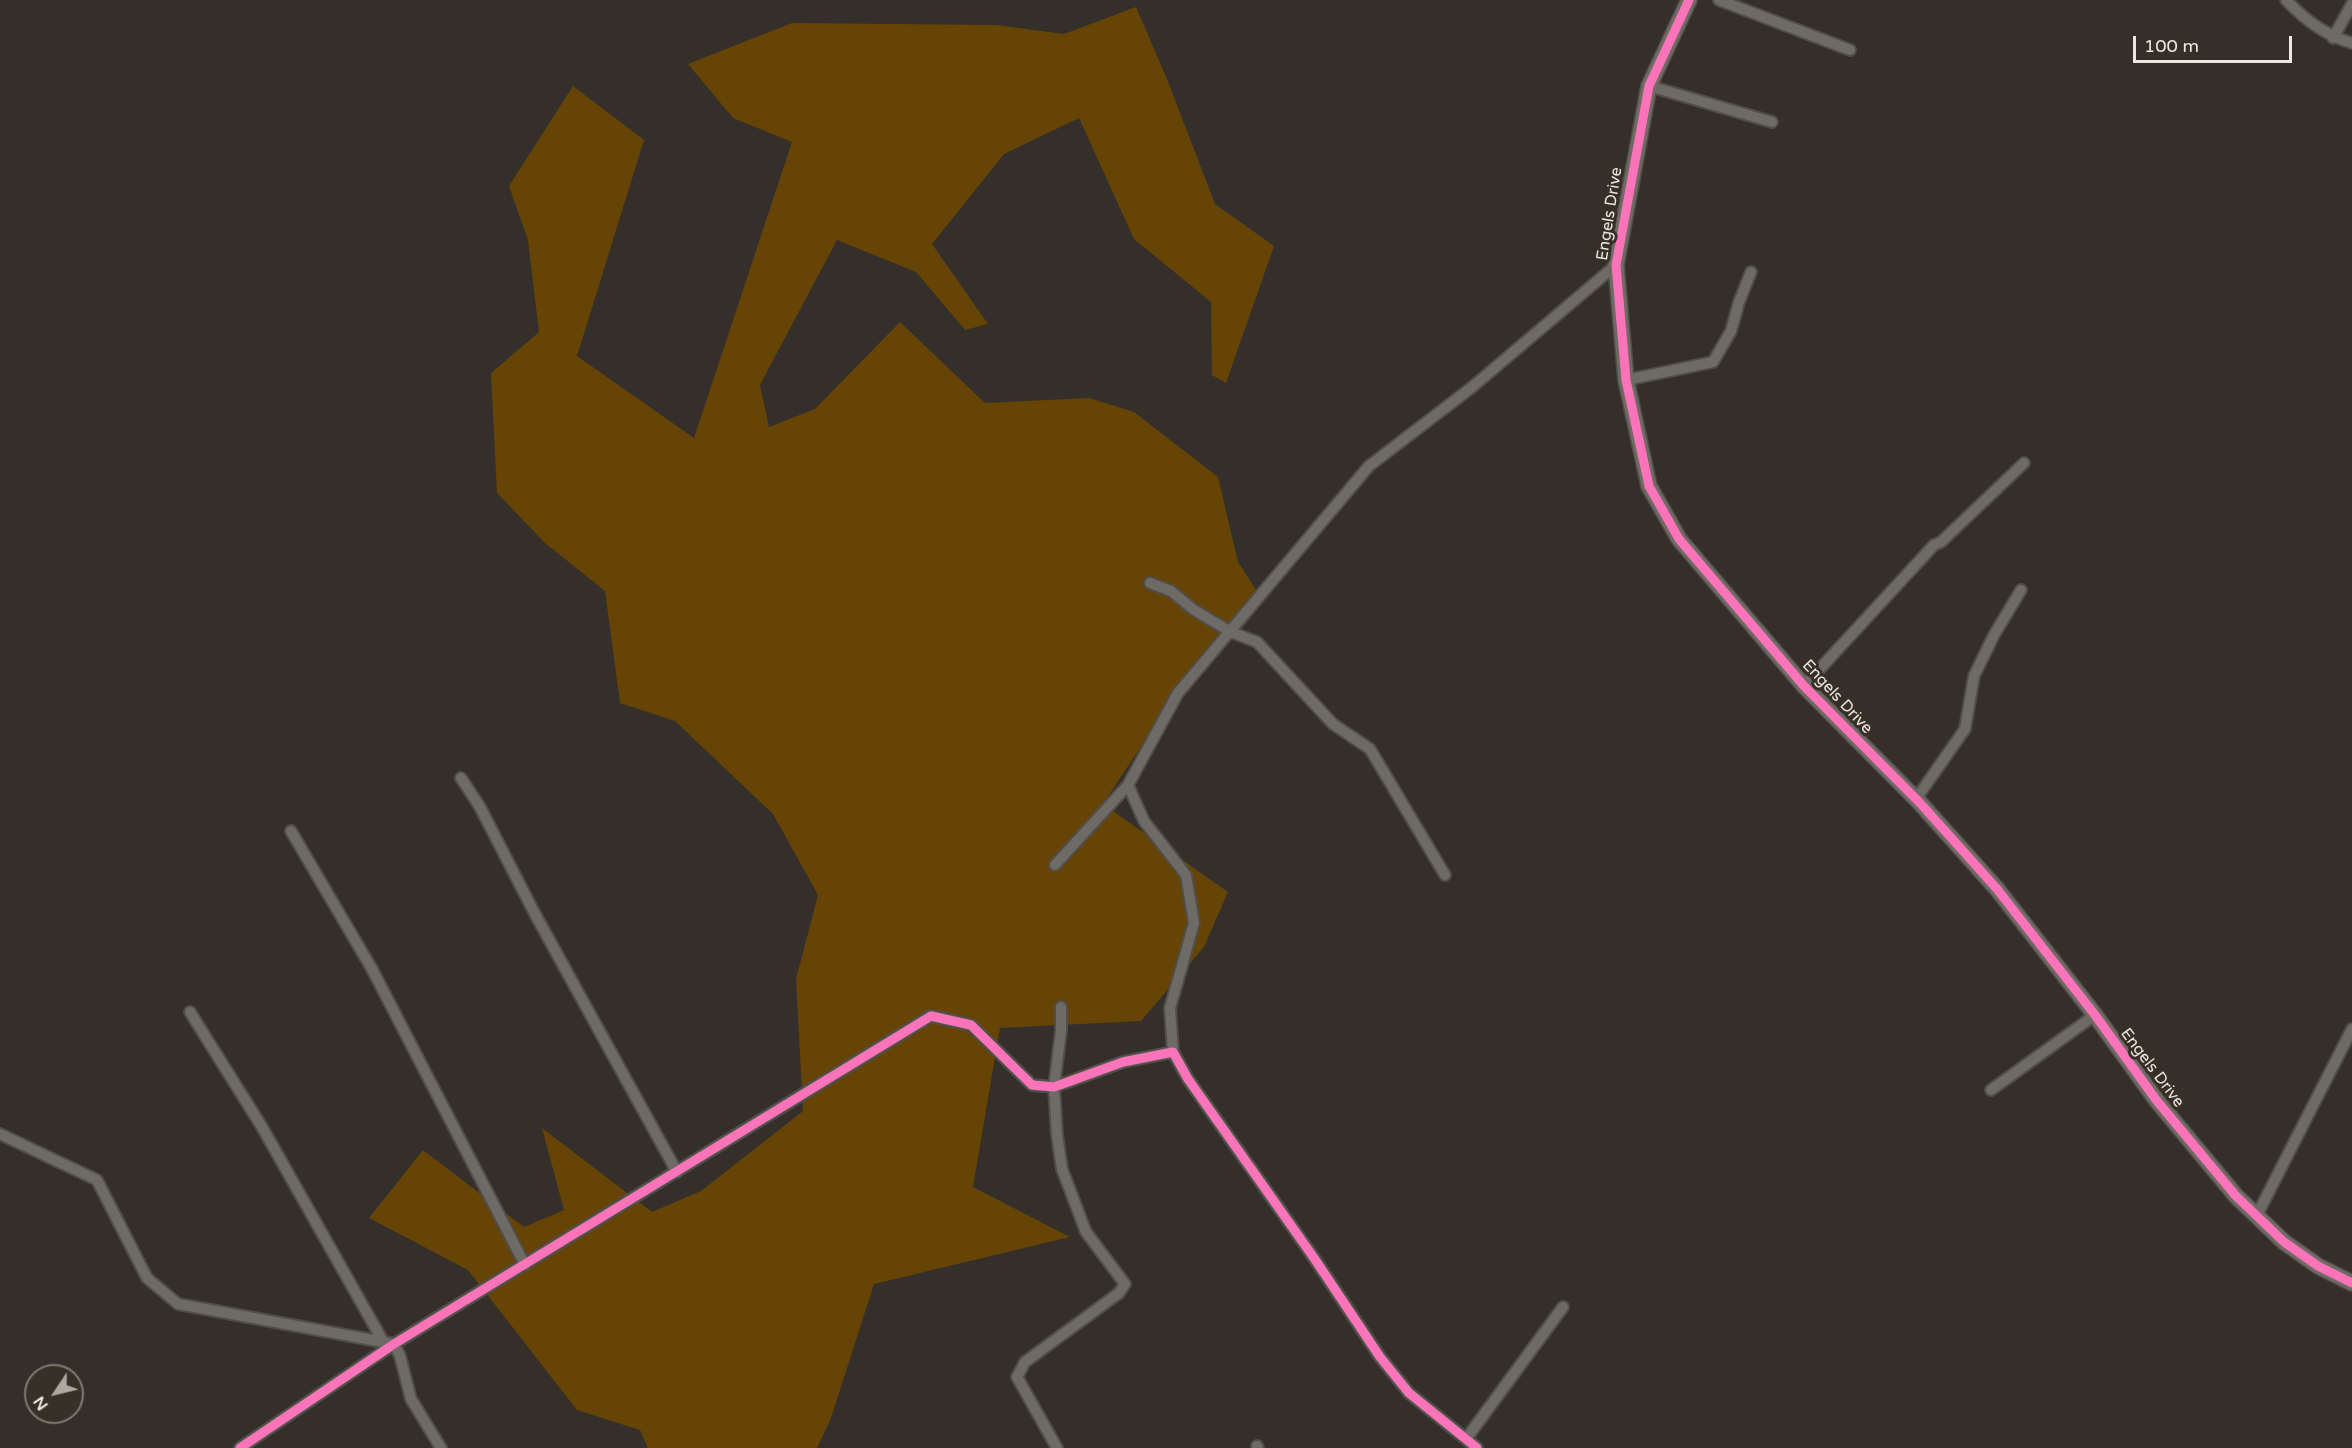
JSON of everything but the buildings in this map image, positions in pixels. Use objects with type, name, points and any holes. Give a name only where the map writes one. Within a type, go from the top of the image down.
[{"type":"street","name":"Engels Drive","points":[[1689,0],[1648,87],[1616,265],[1626,380],[1649,486],[1678,539],[1804,686],[1916,799],[1997,889],[2095,1015],[2157,1101],[2256,1217],[2284,1242],[2318,1266],[2352,1283]]},
{"type":"street","points":[[1719,0],[1850,50]]},
{"type":"street","points":[[2286,0],[2299,14],[2333,38],[2352,43]]},
{"type":"street","points":[[2333,38],[2352,4]]},
{"type":"street","points":[[1648,87],[1772,122]]},
{"type":"street","points":[[1055,865],[1128,785],[1178,693],[1369,466],[1471,388],[1616,265]]},
{"type":"street","points":[[1626,380],[1713,362],[1731,332],[1738,302],[1751,272]]},
{"type":"street","points":[[1804,686],[1934,545],[1941,542],[2024,463]]},
{"type":"street","points":[[1150,582],[1171,591],[1194,610],[1231,632],[1257,642],[1333,724],[1370,749],[1445,875]]},
{"type":"street","points":[[1916,799],[1965,729],[1974,676],[1994,635],[2021,590]]},
{"type":"street","points":[[461,778],[480,807],[535,914],[677,1173]]},
{"type":"street","points":[[1128,785],[1144,821],[1186,874],[1194,923],[1170,1008],[1173,1052],[1188,1079],[1314,1258],[1380,1357],[1409,1393],[1477,1448]]},
{"type":"street","points":[[291,831],[372,969],[525,1265]]},
{"type":"street","points":[[1057,1448],[1017,1377],[1025,1362],[1119,1293],[1125,1284],[1086,1232],[1062,1169],[1054,1087],[1061,1031],[1061,1008]]},
{"type":"street","points":[[190,1012],[262,1127],[389,1343],[400,1356],[411,1400],[441,1448]]},
{"type":"street","points":[[1991,1090],[2095,1015]]},
{"type":"street","points":[[240,1448],[389,1343],[525,1265],[931,1016],[970,1025],[1032,1085],[1054,1087],[1123,1062],[1173,1052]]},
{"type":"street","points":[[2256,1217],[2352,1029]]},
{"type":"street","points":[[0,1134],[97,1180],[147,1278],[178,1304],[389,1343]]},
{"type":"street","points":[[1466,1439],[1563,1307]]},
{"type":"shaded area","points":[[1136,7],[1167,79],[1215,204],[1274,246],[1226,383],[1212,375],[1211,302],[1134,239],[1079,118],[1004,154],[932,244],[988,324],[965,330],[916,272],[837,240],[760,385],[769,427],[815,409],[900,322],[985,403],[1089,398],[1134,412],[1218,477],[1238,562],[1264,602],[1186,693],[1160,718],[1103,804],[1228,892],[1204,947],[1141,1021],[1000,1028],[973,1187],[1070,1237],[874,1284],[830,1421],[817,1448],[648,1448],[640,1430],[577,1410],[468,1270],[369,1218],[423,1150],[524,1227],[564,1210],[542,1128],[652,1212],[701,1191],[803,1111],[796,979],[818,895],[773,814],[675,721],[620,703],[605,591],[545,543],[497,493],[491,373],[539,332],[528,240],[509,186],[573,86],[644,140],[577,356],[694,438],[792,142],[733,118],[688,64],[792,23],[996,25],[1064,34]]},
{"type":"cycle path","points":[[1689,0],[1649,86],[1616,265],[1626,380],[1649,486],[1679,539],[1804,686],[1920,803],[1997,889],[2095,1015],[2157,1101],[2236,1196],[2284,1242],[2318,1266],[2352,1283]]},
{"type":"cycle path","points":[[240,1448],[394,1344],[931,1016],[971,1025],[1032,1085],[1054,1087],[1123,1062],[1173,1052],[1188,1079],[1314,1258],[1380,1357],[1409,1393],[1477,1448]]}]
